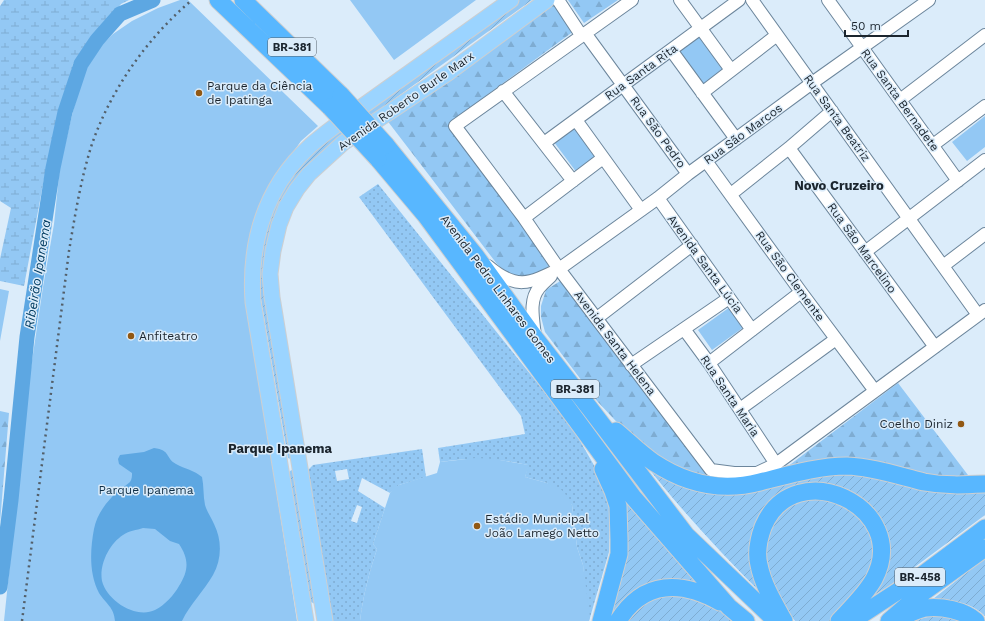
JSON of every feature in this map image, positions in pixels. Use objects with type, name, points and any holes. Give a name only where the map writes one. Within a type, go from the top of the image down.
[{"type":"highway","name":"Avenida Pedro Linhares Gomes","points":[[218,0],[335,101]]},
{"type":"highway","name":"Avenida Pedro Linhares Gomes","points":[[244,0],[475,255],[535,338],[686,535],[776,621]]},
{"type":"highway","name":"Avenida Pedro Linhares Gomes","points":[[382,152],[426,216],[633,497],[729,607],[746,621]]},
{"type":"highway","points":[[560,397],[607,476],[618,506],[619,554],[601,621]]},
{"type":"highway","points":[[591,410],[653,462],[685,479],[699,484],[742,486],[807,471],[847,466],[866,468],[941,484],[985,484]]},
{"type":"highway","points":[[784,621],[771,599],[758,564],[760,534],[767,518],[776,506],[790,496],[820,490],[849,499],[859,506],[871,519],[877,530],[881,545],[880,563],[874,579],[839,621]]},
{"type":"highway","name":"BR-458","points":[[852,621],[918,578],[985,528]]},
{"type":"highway","name":"BR-458","points":[[889,621],[918,596],[985,548]]},
{"type":"highway","points":[[618,621],[629,607],[641,596],[672,586],[690,589],[729,607]]},
{"type":"highway","points":[[894,621],[924,609],[935,608],[956,611],[976,621]]},
{"type":"main road","name":"Avenida Roberto Burle Marx","points":[[305,617],[253,302],[252,288],[254,248],[261,222],[270,200],[296,161],[311,145],[335,126],[511,0]]},
{"type":"main road","name":"Avenida Roberto Burle Marx","points":[[323,614],[272,297],[270,274],[273,251],[279,225],[297,188],[309,174],[343,143],[448,73],[547,0]]},
{"type":"main road","points":[[280,470],[299,464]]},
{"type":"main road","points":[[305,617],[323,614]]},
{"type":"street","name":"Rua São Pedro","points":[[558,0],[583,34],[624,84],[688,174]]},
{"type":"street","points":[[680,0],[731,70]]},
{"type":"street","name":"Rua Santa Rita","points":[[544,143],[739,0]]},
{"type":"street","name":"Rua Santa Beatriz","points":[[752,0],[943,266],[982,312]]},
{"type":"street","name":"Rua Santa Bernadete","points":[[828,0],[958,181]]},
{"type":"street","name":"Rua São Marcos","points":[[559,269],[658,198],[688,174],[812,83],[929,0]]},
{"type":"street","name":"Avenida Santa Helena","points":[[627,1],[455,126],[524,218],[559,269],[710,470],[734,473],[757,473],[776,464],[982,312]]},
{"type":"street","points":[[702,92],[777,35]]},
{"type":"street","points":[[900,100],[985,35]]},
{"type":"street","points":[[671,50],[736,139]]},
{"type":"street","points":[[504,91],[573,181]]},
{"type":"street","points":[[933,145],[985,106]]},
{"type":"street","points":[[731,194],[789,148],[832,111]]},
{"type":"street","points":[[576,120],[641,210]]},
{"type":"street","name":"Rua São Marcelino","points":[[789,148],[935,347]]},
{"type":"street","points":[[524,218],[603,158]]},
{"type":"street","points":[[865,252],[985,160]]},
{"type":"street","name":"Rua São Clemente","points":[[706,161],[875,391]]},
{"type":"street","name":"Avenida Santa Lúcia","points":[[658,198],[752,330]]},
{"type":"street","points":[[943,266],[985,234]]},
{"type":"street","points":[[597,318],[692,245]]},
{"type":"street","points":[[475,255],[496,273],[519,283],[529,282],[559,269]]},
{"type":"street","points":[[535,338],[532,313],[533,300],[539,287],[559,269]]},
{"type":"street","points":[[709,363],[801,292]]},
{"type":"street","points":[[631,365],[729,298]]},
{"type":"street","name":"Rua Santa Maria","points":[[684,329],[709,363],[776,464]]},
{"type":"street","points":[[740,409],[836,339]]},
{"type":"green space","points":[[4,0],[129,0],[121,4],[73,64],[44,179],[24,286],[0,281],[0,259],[11,208],[0,201],[0,6]]},
{"type":"green space","name":"Parque Ipanema","points":[[180,0],[188,0],[318,126],[301,141],[273,181],[252,337],[297,621],[4,621],[29,381],[54,224],[60,166],[73,111],[84,73],[96,50],[113,34],[132,21],[158,8]]},
{"type":"green space","points":[[350,0],[476,0],[394,60]]},
{"type":"green space","points":[[520,0],[532,0],[343,136],[274,224],[291,459],[288,458],[261,299],[261,248],[275,203],[300,164],[339,130]]},
{"type":"green space","points":[[554,0],[574,31],[449,123],[556,261],[534,275],[520,276],[513,275],[505,271],[497,264],[386,119]]},
{"type":"green space","points":[[568,0],[618,0],[584,23]]},
{"type":"green space","points":[[703,33],[729,69],[702,88],[676,52]]},
{"type":"green space","points":[[985,116],[985,147],[967,161],[952,142]]},
{"type":"green space","points":[[577,125],[600,156],[577,173],[554,142]]},
{"type":"green space","points":[[378,184],[559,410],[572,427],[595,467],[607,495],[610,511],[609,552],[589,621],[583,565],[577,547],[572,505],[547,483],[525,477],[528,465],[484,459],[463,459],[440,462],[438,448],[525,434],[521,416],[359,197]]},
{"type":"green space","points":[[565,278],[710,475],[754,477],[787,467],[898,383],[971,479],[704,481],[644,451],[597,401],[545,332],[541,317],[541,306],[546,290]]},
{"type":"green space","points":[[0,289],[9,291],[0,341]]},
{"type":"green space","points":[[730,307],[744,327],[712,350],[698,330]]},
{"type":"green space","points":[[0,411],[9,413],[0,523]]},
{"type":"green space","points":[[422,449],[426,477],[399,485],[390,493],[362,478],[358,491],[385,508],[373,544],[377,549],[371,567],[360,621],[332,621],[307,471],[313,465]],"holes":[[[347,469],[349,479],[337,481],[335,471]],[[357,505],[362,507],[357,523],[351,521]]]},
{"type":"green space","name":"Estádio Municipal João Lamego Netto","points":[[476,458],[494,459],[529,465],[525,477],[547,483],[564,492],[572,505],[577,547],[583,565],[590,617],[589,621],[360,621],[371,567],[377,549],[373,544],[390,493],[399,485],[437,473],[440,462]]},
{"type":"green space","points":[[642,460],[682,484],[847,471],[985,489],[985,515],[889,586],[861,603],[885,562],[850,494],[770,505],[763,595],[700,529]]},
{"type":"green space","points":[[294,469],[315,604],[311,602],[289,473]]},
{"type":"green space","points":[[618,490],[705,589],[683,583],[608,621]]},
{"type":"green space","points":[[803,498],[834,499],[865,520],[875,546],[870,577],[832,621],[795,621],[777,597],[765,570],[767,530],[775,516]]},
{"type":"green space","points":[[985,558],[985,616],[973,607],[967,605],[954,601],[933,599]]},
{"type":"green space","points":[[674,593],[714,604],[736,621],[626,621],[646,601]]},
{"type":"green space","points":[[936,615],[954,616],[966,621],[911,621]]},
{"type":"shaded area","points":[[154,448],[163,450],[173,462],[202,477],[205,505],[217,530],[220,543],[216,569],[182,621],[115,621],[113,612],[99,593],[93,578],[91,553],[95,523],[107,502],[120,489],[130,482],[132,478],[132,473],[119,464],[118,459],[120,455],[144,452]],"holes":[[[143,528],[155,529],[170,541],[179,544],[185,555],[186,570],[185,575],[177,589],[166,603],[155,610],[139,612],[123,606],[110,595],[102,581],[102,568],[109,549],[123,535]]]},
{"type":"waterway","name":"Ribeirão Ipanema","points":[[0,587],[11,500],[27,337],[53,168],[65,112],[81,64],[97,40],[120,14],[153,0]]},
{"type":"railway","points":[[22,621],[69,251],[88,157],[100,124],[120,84],[160,30],[192,0]]},
{"type":"place","name":"Parque da Ciência de Ipatinga","points":[[199,93]]},
{"type":"place","name":"Anfiteatro","points":[[131,336]]},
{"type":"place","name":"Coelho Diniz","points":[[961,424]]},
{"type":"place","name":"Estádio Municipal João Lamego Netto","points":[[477,526]]},
{"type":"district","name":"Novo Cruzeiro","points":[[839,185]]},
{"type":"district","name":"Parque Ipanema","points":[[280,448]]}]
